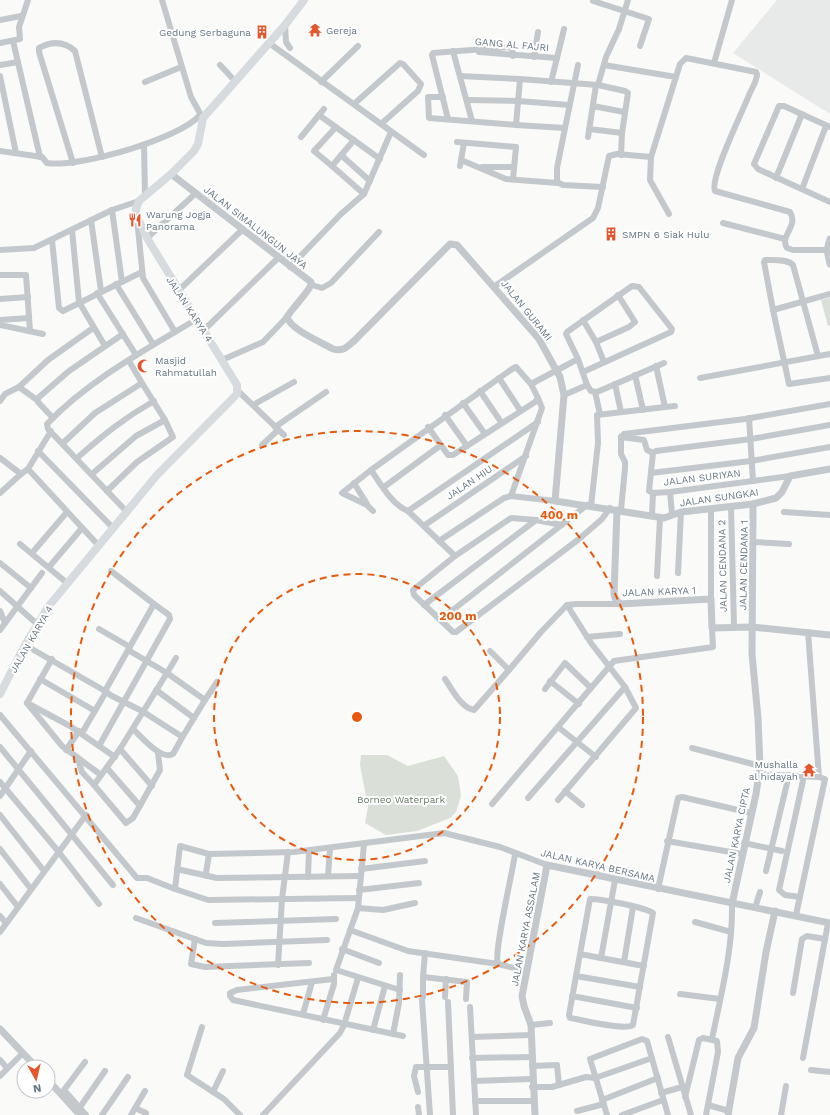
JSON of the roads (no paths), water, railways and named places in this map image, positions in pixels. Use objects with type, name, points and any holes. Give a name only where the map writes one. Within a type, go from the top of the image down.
[{"type":"main road","points":[[137,217],[136,209],[142,198],[171,174],[197,148],[202,117],[285,25],[304,0]]},
{"type":"main road","name":"JALAN KARYA 4","points":[[0,694],[43,613],[157,475],[233,399],[238,391],[237,385],[204,330],[178,291],[147,238],[137,217]]},
{"type":"street","points":[[0,42],[20,39],[19,27],[21,16],[28,0]]},
{"type":"street","points":[[0,151],[40,157],[47,163],[72,163],[102,157],[144,145],[202,117],[194,106],[162,0]]},
{"type":"street","points":[[588,137],[592,106],[597,85],[628,0]]},
{"type":"street","points":[[714,63],[732,0]]},
{"type":"street","points":[[592,1],[608,3],[625,11],[649,19],[640,46]]},
{"type":"street","points":[[0,20],[21,16]]},
{"type":"street","points":[[285,25],[286,42],[290,48]]},
{"type":"street","points":[[557,58],[564,29]]},
{"type":"street","points":[[534,57],[538,32]]},
{"type":"street","points":[[13,40],[40,157]]},
{"type":"street","points":[[72,163],[39,52],[39,48],[44,45],[60,42],[70,46],[75,51],[102,157]]},
{"type":"street","points":[[269,43],[424,155]]},
{"type":"street","points":[[321,82],[358,46]]},
{"type":"street","name":"GANG AL FAJRI","points":[[442,97],[432,55],[436,52],[466,50],[513,56],[557,58],[551,82]]},
{"type":"street","points":[[453,51],[472,121]]},
{"type":"street","points":[[670,214],[650,180],[649,170],[651,157],[676,77],[684,59],[714,63],[756,72],[757,76],[721,160],[713,187],[715,191],[719,193],[790,212],[794,222],[785,239],[787,248],[793,250],[827,250]]},
{"type":"street","points":[[0,65],[18,62]]},
{"type":"street","points":[[354,104],[399,64],[403,64],[421,86],[381,124]]},
{"type":"street","points":[[220,65],[235,81]]},
{"type":"street","points":[[558,183],[557,168],[578,65]]},
{"type":"street","points":[[604,66],[676,77]]},
{"type":"street","points":[[145,82],[181,67]]},
{"type":"street","points":[[0,76],[16,153]]},
{"type":"street","points":[[460,76],[597,85],[627,92],[628,97],[624,112],[622,133],[622,155]]},
{"type":"street","points":[[516,125],[520,79]]},
{"type":"street","points":[[448,119],[442,97],[428,97],[429,118],[565,128]]},
{"type":"street","points":[[467,100],[518,101],[570,105]]},
{"type":"street","points":[[592,106],[624,112]]},
{"type":"street","points":[[802,189],[828,127],[784,106],[779,106],[754,164],[755,168],[830,202]]},
{"type":"street","points":[[301,137],[324,108]]},
{"type":"street","points":[[776,178],[802,114]]},
{"type":"street","points":[[319,115],[380,159]]},
{"type":"street","points":[[336,127],[314,151],[364,194]]},
{"type":"street","points":[[589,129],[622,133]]},
{"type":"street","points":[[290,267],[341,214],[364,194],[391,132]]},
{"type":"street","points":[[332,166],[354,140]]},
{"type":"street","points":[[456,142],[516,147],[513,179]]},
{"type":"street","points":[[464,143],[460,163],[477,167],[506,179],[603,187]]},
{"type":"street","points":[[0,250],[34,248],[112,210],[142,198],[144,145]]},
{"type":"street","points":[[495,286],[593,218],[598,208],[608,157],[612,154],[651,157]]},
{"type":"street","points":[[341,155],[370,181]]},
{"type":"street","points":[[477,167],[514,166]]},
{"type":"street","name":"JALAN SIMALUNGUN JAYA","points":[[171,174],[311,282],[312,285]]},
{"type":"street","points":[[147,238],[196,193]]},
{"type":"street","points":[[112,210],[119,283],[153,344]]},
{"type":"street","points":[[137,217],[143,278],[175,332]]},
{"type":"street","points":[[91,220],[99,292],[136,355]]},
{"type":"street","points":[[723,222],[785,239]]},
{"type":"street","points":[[178,291],[243,229]]},
{"type":"street","points":[[72,230],[79,302],[105,346]]},
{"type":"street","points":[[222,360],[263,342],[287,317],[312,285],[322,288],[331,283],[379,232]]},
{"type":"street","points":[[830,239],[827,250],[830,264]]},
{"type":"street","points":[[52,240],[59,308],[63,311],[142,272]]},
{"type":"street","name":"JALAN GURAMI","points":[[287,317],[289,322],[298,329],[333,349],[343,350],[450,244],[457,245],[495,286],[539,338],[556,369],[564,389],[555,501]]},
{"type":"street","points":[[204,330],[278,258]]},
{"type":"street","points":[[818,356],[792,264],[766,260],[763,264],[788,382],[791,385],[830,378]]},
{"type":"street","points":[[0,275],[26,275],[30,331]]},
{"type":"street","points":[[583,372],[672,331],[639,287],[632,286],[569,329],[566,334],[578,359],[587,385],[591,391],[595,392],[664,363]]},
{"type":"street","points":[[773,310],[830,294]]},
{"type":"street","points":[[596,342],[630,327],[635,322],[618,295]]},
{"type":"street","points":[[0,299],[28,297]]},
{"type":"street","points":[[0,320],[29,318]]},
{"type":"street","points":[[127,512],[46,425],[94,383],[153,344],[197,319]]},
{"type":"street","points":[[583,320],[596,342],[604,362]]},
{"type":"street","points":[[0,325],[43,334]]},
{"type":"street","points":[[0,401],[8,392],[19,387],[48,360],[93,328]]},
{"type":"street","points":[[37,400],[69,371],[123,334]]},
{"type":"street","points":[[700,378],[830,354]]},
{"type":"street","points":[[531,384],[556,369],[578,359]]},
{"type":"street","points":[[107,490],[138,462],[174,437],[129,361]]},
{"type":"street","points":[[656,366],[665,407]]},
{"type":"street","points":[[367,505],[339,492],[354,483],[445,415],[516,367],[531,384],[542,408],[511,496]]},
{"type":"street","points":[[635,375],[643,410]]},
{"type":"street","points":[[498,378],[520,410]]},
{"type":"street","points":[[253,404],[294,382]]},
{"type":"street","points":[[62,443],[95,413],[142,383]]},
{"type":"street","points":[[615,384],[622,412]]},
{"type":"street","points":[[564,395],[587,385]]},
{"type":"street","points":[[19,387],[37,400],[53,418]]},
{"type":"street","points":[[0,390],[8,392]]},
{"type":"street","points":[[238,391],[284,435]]},
{"type":"street","points":[[480,391],[501,422]]},
{"type":"street","points":[[262,445],[277,429],[326,392]]},
{"type":"street","points":[[595,392],[600,414]]},
{"type":"street","points":[[428,428],[450,456],[538,398]]},
{"type":"street","points":[[77,458],[126,417],[154,401]]},
{"type":"street","points":[[463,403],[485,434]]},
{"type":"street","points":[[621,437],[624,434],[749,418],[830,404]]},
{"type":"street","points":[[440,620],[562,525],[589,506],[598,443],[596,417],[600,414],[675,406]]},
{"type":"street","points":[[445,415],[467,446]]},
{"type":"street","points":[[749,418],[752,439],[751,461],[753,481]]},
{"type":"street","points":[[92,474],[136,436],[165,420]]},
{"type":"street","points":[[408,511],[538,422]]},
{"type":"street","points":[[621,437],[644,440],[648,451],[654,453],[656,451],[752,439],[830,425]]},
{"type":"street","points":[[0,493],[28,468],[51,431]]},
{"type":"street","points":[[562,525],[536,520],[511,518],[455,556],[413,590],[414,595],[453,632],[461,630],[616,509],[626,468],[621,454],[621,437]]},
{"type":"street","points":[[384,487],[441,445]]},
{"type":"street","points":[[654,453],[651,473],[751,461],[830,447]]},
{"type":"street","points":[[38,452],[113,528]]},
{"type":"street","name":"JALAN HIU","points":[[424,525],[526,456]]},
{"type":"street","points":[[0,458],[21,474]]},
{"type":"street","points":[[28,468],[99,546]]},
{"type":"street","points":[[790,476],[830,469]]},
{"type":"street","points":[[371,470],[402,509],[408,511],[424,525],[455,556]]},
{"type":"street","name":"JALAN SURIYAN","points":[[651,473],[649,491],[653,493],[790,476]]},
{"type":"street","name":"JALAN SUNGKAI","points":[[660,518],[668,518],[672,514],[681,512],[753,504],[779,496],[790,476]]},
{"type":"street","points":[[354,483],[367,505],[373,511]]},
{"type":"street","points":[[670,492],[672,514]]},
{"type":"street","points":[[652,516],[653,493]]},
{"type":"street","points":[[439,541],[504,498],[511,496],[616,509],[660,518],[657,576]]},
{"type":"street","name":"JALAN CENDANA 1","points":[[752,627],[753,504]]},
{"type":"street","name":"JALAN CENDANA 2","points":[[731,506],[734,626]]},
{"type":"street","name":"JALAN KARYA 1","points":[[616,509],[614,598],[620,604],[710,599],[712,628]]},
{"type":"street","points":[[710,599],[711,509]]},
{"type":"street","points":[[32,553],[67,512]]},
{"type":"street","points":[[678,573],[681,512]]},
{"type":"street","points":[[784,512],[830,515]]},
{"type":"street","points":[[424,605],[536,520]]},
{"type":"street","points":[[49,566],[82,528]]},
{"type":"street","points":[[753,542],[789,544]]},
{"type":"street","points":[[20,544],[49,566],[67,583]]},
{"type":"street","points":[[0,562],[31,588]]},
{"type":"street","points":[[99,746],[147,662],[170,617],[111,571]]},
{"type":"street","points":[[0,630],[42,573]]},
{"type":"street","points":[[0,591],[37,624]]},
{"type":"street","points":[[66,750],[95,711],[154,604]]},
{"type":"street","points":[[445,679],[458,698],[469,709],[474,710],[541,632],[567,606],[576,604],[620,604]]},
{"type":"street","points":[[558,800],[636,709],[636,706],[625,687],[587,637],[567,606]]},
{"type":"street","points":[[0,611],[5,623]]},
{"type":"street","points":[[492,804],[609,666],[618,659],[713,647],[712,628],[734,626],[752,627],[830,635]]},
{"type":"street","name":"JALAN KARYA CIPTA","points":[[732,904],[760,766],[752,627]]},
{"type":"street","points":[[99,629],[129,648],[147,662],[167,673],[205,700]]},
{"type":"street","points":[[808,632],[819,777]]},
{"type":"street","points":[[587,637],[620,634]]},
{"type":"street","points":[[25,645],[52,659],[183,736]]},
{"type":"street","points":[[490,651],[509,670]]},
{"type":"street","points":[[94,785],[120,749],[176,658]]},
{"type":"street","points":[[27,703],[52,659]]},
{"type":"street","points":[[545,689],[565,663],[591,688]]},
{"type":"street","points":[[40,679],[95,711]]},
{"type":"street","points":[[550,681],[578,704]]},
{"type":"street","points":[[132,729],[158,753],[170,756],[217,682]]},
{"type":"street","points":[[528,798],[625,687]]},
{"type":"street","points":[[156,690],[194,718]]},
{"type":"street","points":[[27,703],[80,732],[115,756]]},
{"type":"street","points":[[27,703],[41,722],[66,750],[101,775]]},
{"type":"street","points":[[0,715],[86,815],[137,878],[147,878],[208,900],[358,898]]},
{"type":"street","points":[[558,727],[596,757]]},
{"type":"street","points":[[0,747],[113,885]]},
{"type":"street","points":[[692,748],[760,766]]},
{"type":"street","points":[[120,749],[152,786]]},
{"type":"street","points":[[0,796],[31,751]]},
{"type":"street","points":[[78,759],[82,772],[126,822],[130,821],[140,806],[160,770],[158,753]]},
{"type":"street","points":[[107,768],[140,806]]},
{"type":"street","points":[[759,774],[819,777],[823,778],[825,782],[796,915]]},
{"type":"street","points":[[766,871],[789,775]]},
{"type":"street","points":[[800,897],[785,895],[779,890],[804,776]]},
{"type":"street","points":[[0,782],[58,851],[99,904]]},
{"type":"street","points":[[565,791],[582,805]]},
{"type":"street","points":[[658,889],[668,841],[680,797],[751,812]]},
{"type":"street","points":[[0,815],[44,871]]},
{"type":"street","points":[[0,932],[58,851],[86,815]]},
{"type":"street","name":"JALAN KARYA BERSAMA","points":[[177,869],[180,846],[209,854],[309,851],[444,833],[500,847],[514,854],[547,865],[829,923]]},
{"type":"street","points":[[668,841],[742,854]]},
{"type":"street","points":[[744,843],[782,851]]},
{"type":"street","points":[[323,1020],[342,950],[358,908],[364,844]]},
{"type":"street","points":[[328,876],[330,848]]},
{"type":"street","points":[[0,849],[31,889]]},
{"type":"street","points":[[308,877],[309,851]]},
{"type":"street","points":[[278,965],[282,899],[288,852]]},
{"type":"street","points":[[207,876],[206,873],[209,854]]},
{"type":"street","points":[[498,964],[496,956],[505,912],[506,890],[514,854]]},
{"type":"street","points":[[175,889],[177,869],[217,878],[308,877],[361,873],[425,861]]},
{"type":"street","name":"JALAN KARYA ASSALAM","points":[[535,1115],[532,1087],[531,1025],[522,996],[547,865]]},
{"type":"street","points":[[601,958],[615,880]]},
{"type":"street","points":[[359,890],[419,883]]},
{"type":"street","points":[[0,884],[18,907]]},
{"type":"street","points":[[755,908],[760,892]]},
{"type":"street","points":[[590,899],[611,902],[653,913],[635,1022],[631,1027],[612,1026],[570,1018],[569,1015],[590,899]]},
{"type":"street","points":[[358,908],[383,910],[415,903]]},
{"type":"street","points":[[712,1039],[731,932],[732,904]]},
{"type":"street","points":[[624,962],[633,907]]},
{"type":"street","points":[[708,1105],[728,1113],[738,1058],[754,1028],[766,952],[775,911]]},
{"type":"street","points":[[0,916],[6,923]]},
{"type":"street","points":[[136,918],[206,943],[280,943],[327,940]]},
{"type":"street","points":[[215,923],[336,919]]},
{"type":"street","points":[[695,922],[731,932]]},
{"type":"street","points":[[803,1058],[829,923]]},
{"type":"street","points":[[350,930],[408,951],[498,964],[526,971]]},
{"type":"street","points":[[793,992],[802,939],[807,936],[825,939]]},
{"type":"street","points":[[195,939],[191,964],[194,965],[205,967],[309,963]]},
{"type":"street","points":[[342,950],[379,964]]},
{"type":"street","points":[[425,953],[423,999],[430,1115]]},
{"type":"street","points":[[580,954],[644,966]]},
{"type":"street","points":[[336,970],[400,990]]},
{"type":"street","points":[[393,1034],[400,1003],[400,975]]},
{"type":"street","points":[[576,976],[640,987]]},
{"type":"street","points":[[423,977],[467,982],[466,999]]},
{"type":"street","points":[[263,1115],[270,1112],[340,1034],[358,978]]},
{"type":"street","points":[[333,979],[237,990],[230,993],[233,1000],[303,1014],[344,1025],[403,1036]]},
{"type":"street","points":[[446,979],[453,1115]]},
{"type":"street","points":[[303,1014],[312,982]]},
{"type":"street","points":[[373,1030],[385,986]]},
{"type":"street","points":[[680,994],[720,999]]},
{"type":"street","points":[[572,996],[637,1008]]},
{"type":"street","points":[[470,1007],[476,1115]]},
{"type":"street","points":[[531,1025],[550,1023]]},
{"type":"street","points":[[202,1027],[187,1075],[230,1104],[240,1115]]},
{"type":"street","points":[[0,1028],[29,1059]]},
{"type":"street","points":[[472,1037],[531,1035]]},
{"type":"street","points":[[668,1037],[691,1115]]},
{"type":"street","points":[[686,1097],[699,1040],[702,1038],[717,1041],[718,1045],[706,1115]]},
{"type":"street","points":[[607,1115],[590,1063],[592,1057],[642,1039],[647,1041],[668,1115]]},
{"type":"street","points":[[0,1076],[23,1053]]},
{"type":"street","points":[[472,1058],[532,1057]]},
{"type":"street","points":[[532,1087],[558,1085],[579,1078],[595,1078],[652,1058]]},
{"type":"street","points":[[0,1060],[8,1068]]},
{"type":"street","points":[[79,1112],[64,1089],[85,1062]]},
{"type":"street","points":[[532,1066],[557,1065],[558,1085]]},
{"type":"street","points":[[418,1092],[414,1069],[416,1067],[451,1067]]},
{"type":"street","points":[[811,1070],[830,1072]]},
{"type":"street","points":[[79,1112],[105,1071]]},
{"type":"street","points":[[213,1092],[223,1071]]},
{"type":"street","points":[[102,1115],[128,1077]]},
{"type":"street","points":[[577,1111],[603,1102],[658,1078]]},
{"type":"street","points":[[474,1081],[532,1079]]},
{"type":"street","points":[[780,1115],[786,1086]]},
{"type":"street","points":[[662,1093],[682,1087]]},
{"type":"street","points":[[56,1088],[79,1112],[86,1115]]},
{"type":"street","points":[[131,1115],[146,1091]]},
{"type":"street","points":[[622,1115],[663,1100]]},
{"type":"street","points":[[475,1101],[533,1101]]},
{"type":"street","points":[[418,1107],[419,1115]]},
{"type":"street","points":[[135,1108],[147,1114]]},
{"type":"place","name":"Gereja","points":[[315,30]]},
{"type":"place","name":"Gedung Serbaguna","points":[[262,32]]},
{"type":"place","name":"Warung Jogja Panorama","points":[[135,220]]},
{"type":"place","name":"SMPN 6 Siak Hulu","points":[[611,234]]},
{"type":"place","name":"Masjid Rahmatullah","points":[[144,366]]},
{"type":"place","name":"Mushalla al hidayah","points":[[809,770]]},
{"type":"park label","name":"Borneo Waterpark","points":[[401,799]]}]
